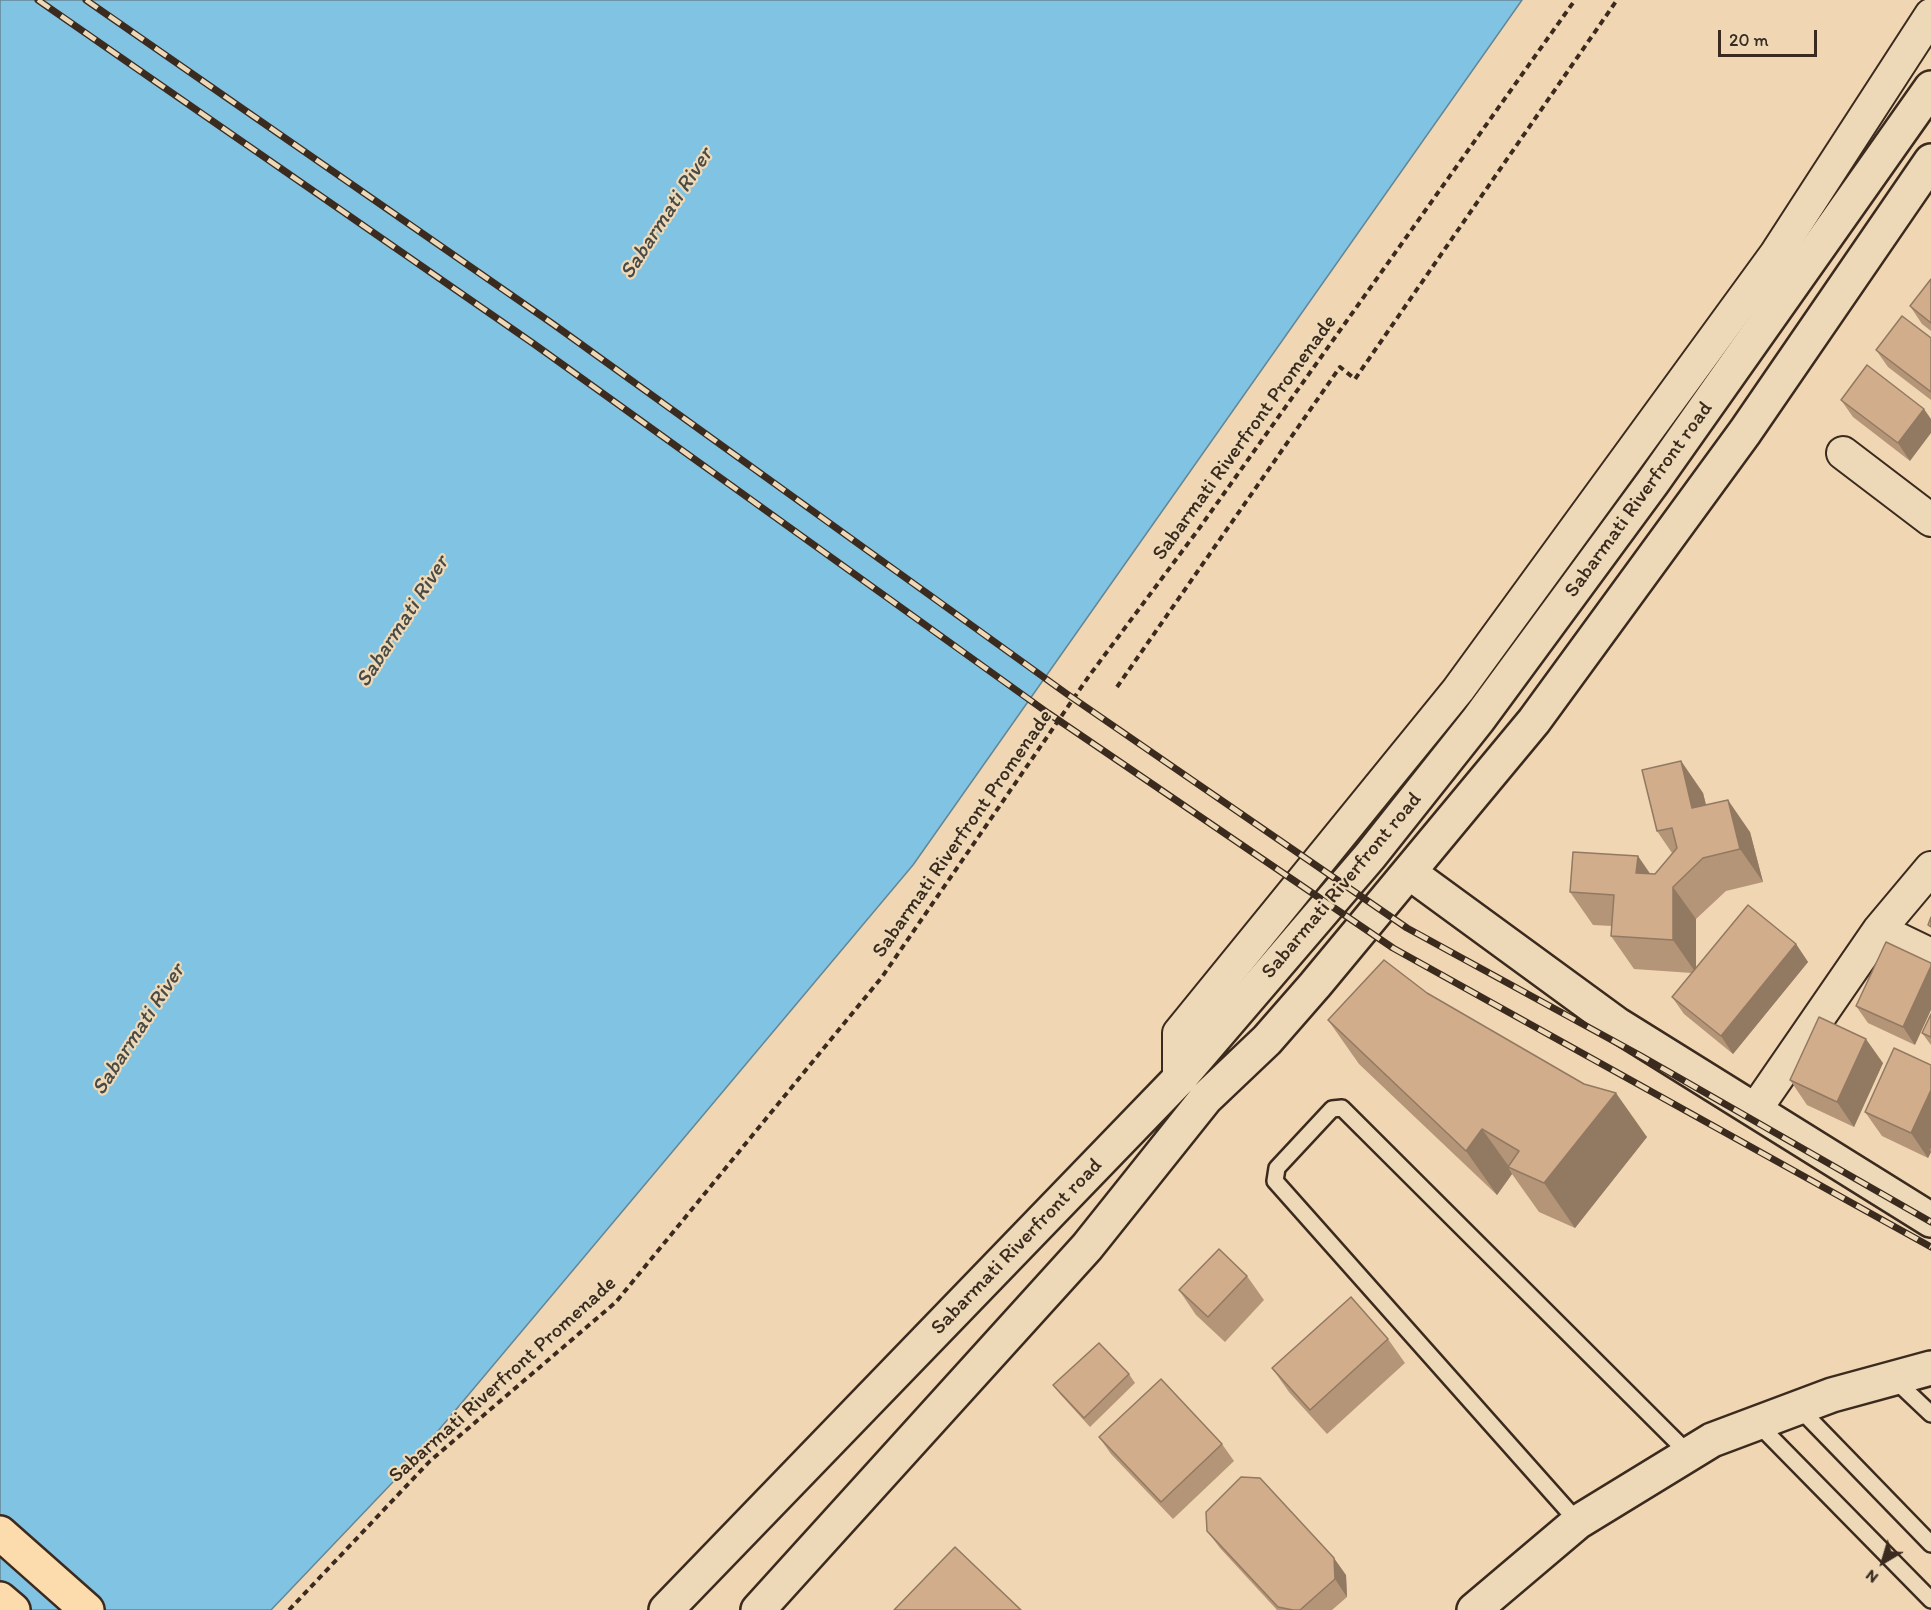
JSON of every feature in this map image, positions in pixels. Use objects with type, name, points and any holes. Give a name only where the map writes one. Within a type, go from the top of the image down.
[{"type":"main road","points":[[0,1533],[87,1610]]},
{"type":"main road","points":[[0,1599],[13,1610]]},
{"type":"street","points":[[1179,1079],[1179,1033],[1458,690],[1776,254],[1931,15]]},
{"type":"street","name":"Sabarmati Riverfront road","points":[[666,1610],[1179,1079],[1370,856],[1478,720],[1653,482],[1931,88]]},
{"type":"street","name":"Sabarmati Riverfront road","points":[[758,1610],[1087,1247],[1206,1098],[1266,1040],[1410,873],[1534,721],[1745,432],[1931,161]]},
{"type":"street","points":[[1843,453],[1931,520]]},
{"type":"street","points":[[1755,1110],[1879,930],[1931,868]]},
{"type":"street","points":[[1410,873],[1618,1025],[1931,1220]]},
{"type":"street","points":[[1879,930],[1931,955]]},
{"type":"street","points":[[1474,1610],[1578,1522],[1712,1440],[1832,1395],[1931,1368]]},
{"type":"lane","points":[[1578,1522],[1275,1181],[1277,1168],[1332,1109],[1342,1108],[1689,1454]]},
{"type":"lane","points":[[1894,1378],[1931,1414]]},
{"type":"lane","points":[[1798,1407],[1931,1544]]},
{"type":"lane","points":[[1756,1422],[1931,1600]]},
{"type":"path","name":"Sabarmati Riverfront Promenade","points":[[289,1610],[430,1461],[616,1302],[882,977],[1089,676],[1198,530],[1575,0]]},
{"type":"path","points":[[1117,687],[1340,367],[1355,379],[1617,0]]},
{"type":"water","name":"Sabarmati River","points":[[0,0],[1522,0],[913,865],[412,1462],[271,1610],[0,1610]]},
{"type":"building","points":[[1931,279],[1931,323],[1910,306]]},
{"type":"building","points":[[1902,316],[1931,338],[1931,392],[1876,350]]},
{"type":"building","points":[[1867,365],[1924,409],[1898,443],[1841,400]]},
{"type":"building","points":[[1681,761],[1692,808],[1728,800],[1740,849],[1703,858],[1673,887],[1673,940],[1611,936],[1614,895],[1570,892],[1573,852],[1638,856],[1636,873],[1655,874],[1677,848],[1672,828],[1657,831],[1642,770]]},
{"type":"building","points":[[1748,905],[1796,944],[1721,1036],[1672,997]]},
{"type":"building","points":[[1886,942],[1931,963],[1903,1027],[1856,1006]]},
{"type":"building","points":[[1384,960],[1427,993],[1584,1084],[1616,1093],[1544,1183],[1508,1167],[1519,1151],[1482,1129],[1466,1151],[1328,1020]]},
{"type":"building","points":[[1931,1014],[1931,1037],[1922,1033]]},
{"type":"building","points":[[1819,1017],[1866,1039],[1837,1102],[1790,1080]]},
{"type":"building","points":[[1894,1048],[1931,1065],[1931,1090],[1911,1133],[1865,1112]]},
{"type":"building","points":[[1219,1249],[1247,1276],[1208,1317],[1179,1290]]},
{"type":"building","points":[[1351,1297],[1388,1339],[1310,1410],[1272,1368]]},
{"type":"building","points":[[1099,1343],[1129,1374],[1084,1418],[1053,1385]]},
{"type":"building","points":[[1161,1379],[1222,1444],[1161,1502],[1099,1437]]},
{"type":"building","points":[[1241,1477],[1260,1478],[1334,1558],[1335,1579],[1300,1610],[1278,1607],[1207,1531],[1206,1512]]},
{"type":"building","points":[[955,1547],[1021,1610],[894,1610]]},
{"type":"railway","points":[[38,0],[534,344],[1048,713],[1393,948],[1931,1247]]},
{"type":"railway","points":[[86,0],[553,324],[1067,694],[1407,928],[1641,1056],[1931,1222]]}]
